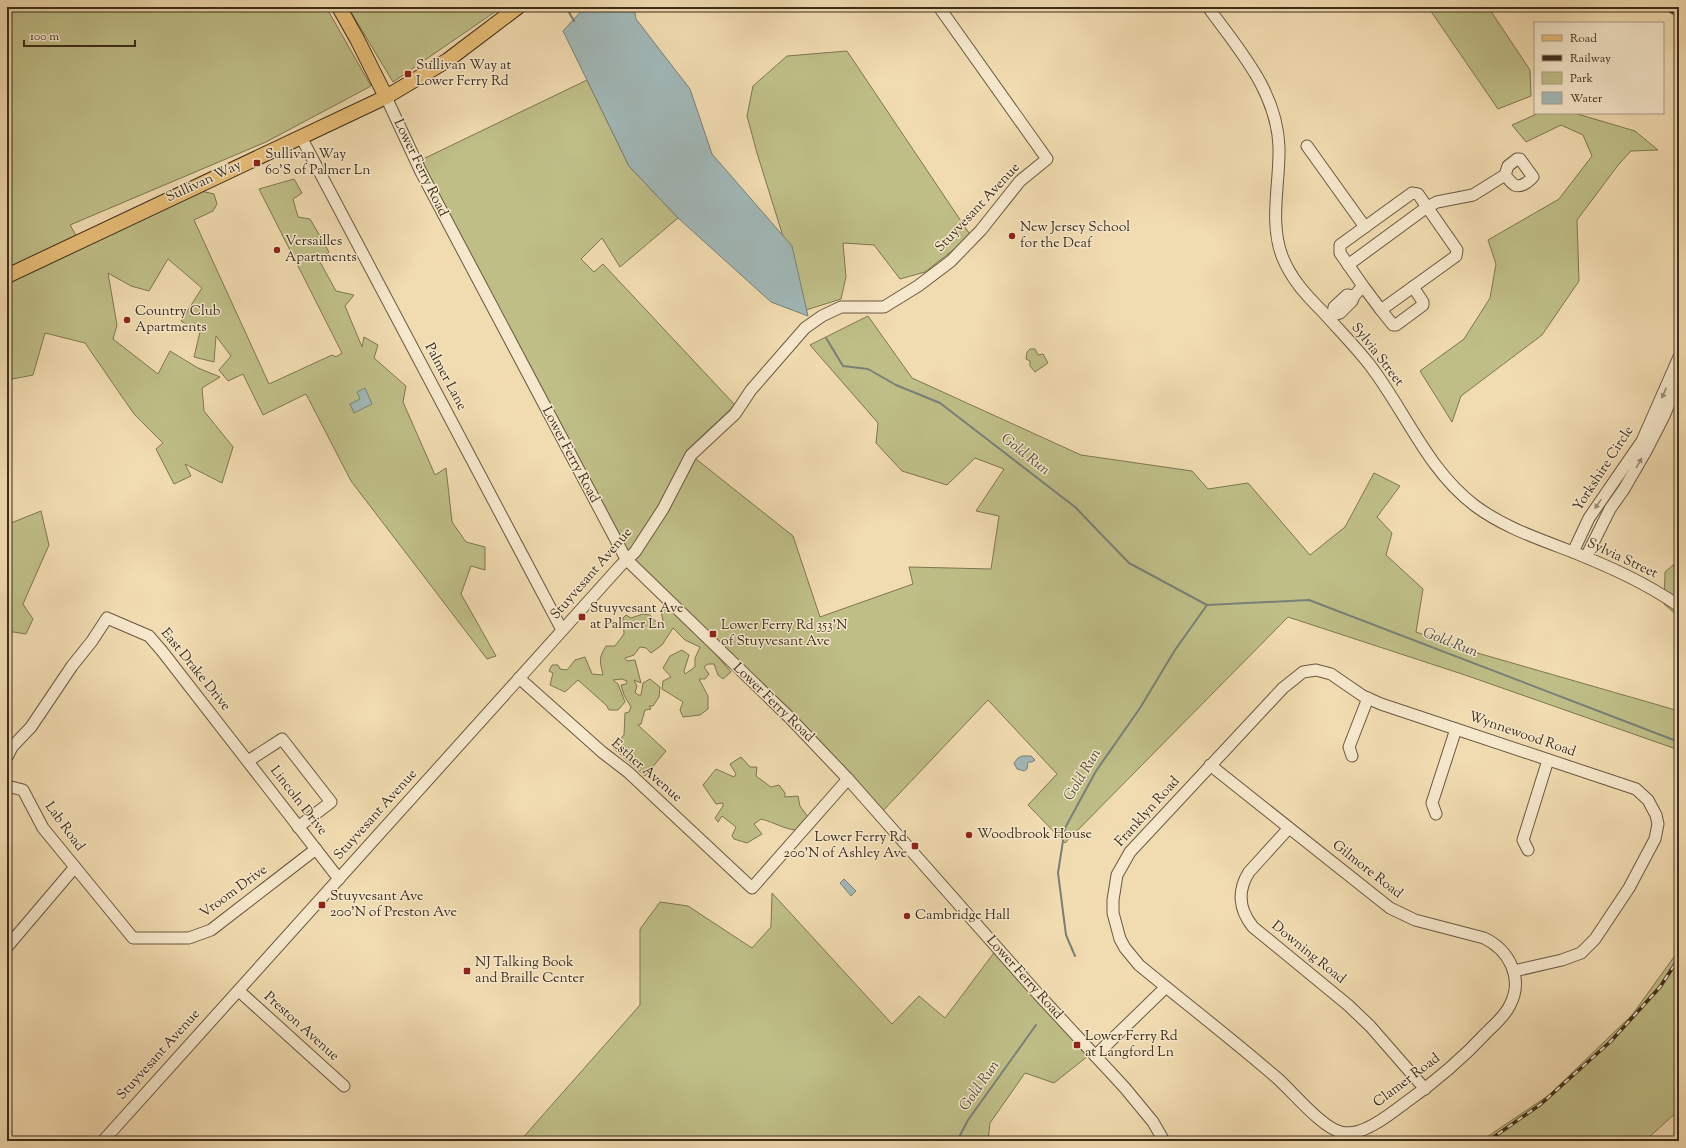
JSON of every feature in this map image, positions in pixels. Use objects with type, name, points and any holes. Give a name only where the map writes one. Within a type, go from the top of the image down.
[{"type":"main road","name":"Lower Ferry Road","points":[[339,7],[358,39],[386,97]]},
{"type":"main road","name":"Sullivan Way","points":[[7,276],[170,197],[301,138],[386,97],[448,60],[518,7]]},
{"type":"street","name":"Stuyvesant Avenue","points":[[103,1141],[148,1089],[239,991],[626,559],[635,552],[663,509],[691,455],[735,414],[751,390],[805,328],[822,316],[841,307],[884,307],[918,286],[951,261],[981,230],[1020,181],[1047,159],[940,7]]},
{"type":"street","name":"Sylvia Street","points":[[1208,7],[1254,72],[1271,102],[1277,126],[1279,148],[1276,218],[1278,241],[1286,266],[1299,287],[1331,317],[1369,365],[1430,458],[1445,478],[1460,493],[1492,517],[1510,527],[1628,575],[1679,606]]},
{"type":"street","name":"Lower Ferry Road","points":[[386,97],[421,172],[626,559],[789,717],[848,779],[1003,955],[1140,1106],[1164,1141]]},
{"type":"street","name":"Palmer Lane","points":[[301,138],[562,630]]},
{"type":"street","points":[[1308,146],[1365,227]]},
{"type":"street","points":[[1348,265],[1427,207],[1437,202],[1473,195],[1505,175]]},
{"type":"street","points":[[1381,310],[1456,256],[1457,253],[1457,250],[1418,194],[1412,193],[1340,245],[1340,253],[1363,286],[1381,310],[1393,325],[1396,325],[1423,305],[1423,302],[1413,287]]},
{"type":"street","points":[[1331,317],[1334,307],[1347,295],[1354,296],[1363,286]]},
{"type":"street","name":"Yorkshire Circle","points":[[1573,552],[1589,518],[1642,441],[1679,357]]},
{"type":"street","name":"Yorkshire Circle","points":[[1586,557],[1610,509],[1624,489],[1646,451],[1664,416],[1679,380]]},
{"type":"street","name":"East Drake Drive","points":[[7,757],[12,747],[31,727],[107,618],[149,636],[162,650],[248,761]]},
{"type":"street","name":"Wynnewood Road","points":[[1297,676],[1303,672],[1316,670],[1331,674],[1368,698],[1636,790],[1648,800],[1656,815],[1657,832],[1655,839],[1629,888],[1595,939],[1580,953],[1562,960],[1514,971]]},
{"type":"street","name":"Franklyn Road","points":[[1166,987],[1133,959],[1120,939],[1113,913],[1114,888],[1117,875],[1130,852],[1283,688],[1297,676]]},
{"type":"street","name":"Esther Avenue","points":[[520,678],[602,752],[628,772],[752,888],[848,779]]},
{"type":"street","points":[[1352,756],[1349,747],[1368,698]]},
{"type":"street","points":[[1436,814],[1432,803],[1456,729]]},
{"type":"street","points":[[248,761],[282,739],[330,802],[298,827]]},
{"type":"street","points":[[1528,850],[1523,840],[1548,760]]},
{"type":"street","name":"Lincoln Drive","points":[[248,761],[339,879]]},
{"type":"street","name":"Gilmore Road","points":[[1210,765],[1390,908],[1415,920],[1484,938],[1492,942],[1506,954],[1514,971]]},
{"type":"street","name":"Lab Road","points":[[7,786],[23,790],[43,828],[75,867],[7,947]]},
{"type":"street","name":"Downing Road","points":[[1289,828],[1249,872],[1245,879],[1242,887],[1241,903],[1247,920],[1253,927],[1354,1010],[1391,1048],[1425,1089]]},
{"type":"street","name":"Vroom Drive","points":[[75,867],[133,938],[189,938],[211,930],[316,850]]},
{"type":"street","name":"Clamer Road","points":[[1166,987],[1276,1077],[1319,1119],[1332,1129],[1350,1133],[1368,1128],[1425,1089],[1473,1047],[1505,1013],[1514,996],[1516,987],[1514,971]]},
{"type":"street","points":[[1095,1056],[1166,987]]},
{"type":"street","name":"Preston Avenue","points":[[239,991],[344,1086]]},
{"type":"green space","points":[[7,7],[326,7],[371,86],[266,142],[70,225],[81,244],[201,191],[214,194],[217,204],[213,211],[194,220],[269,384],[332,355],[336,357],[342,353],[259,189],[294,179],[302,193],[293,199],[298,217],[310,219],[329,252],[320,262],[336,291],[354,295],[345,306],[362,347],[364,337],[378,345],[374,358],[406,386],[403,402],[435,475],[446,468],[452,522],[466,542],[485,547],[485,570],[471,566],[461,594],[496,656],[487,659],[351,481],[306,394],[263,415],[243,374],[228,381],[219,370],[231,356],[216,336],[214,362],[194,357],[200,332],[181,321],[202,288],[168,259],[149,291],[131,286],[108,273],[117,325],[113,339],[158,374],[170,351],[198,368],[220,377],[202,388],[204,411],[233,447],[222,483],[185,464],[191,476],[174,484],[156,449],[163,443],[134,414],[85,343],[45,333],[33,375],[7,380]]},
{"type":"green space","points":[[348,7],[502,7],[393,82]]},
{"type":"green space","points":[[1428,7],[1488,7],[1530,70],[1531,96],[1498,109]]},
{"type":"green space","points":[[847,51],[971,236],[925,272],[900,279],[874,245],[843,243],[846,277],[841,299],[806,310],[747,116],[753,86],[787,56]]},
{"type":"green space","points":[[587,80],[629,166],[678,218],[620,267],[602,238],[581,259],[594,272],[603,264],[735,405],[686,451],[793,536],[820,617],[913,584],[909,567],[991,569],[999,516],[976,511],[1004,469],[975,458],[947,485],[902,471],[876,443],[878,423],[810,345],[868,316],[912,378],[1081,455],[1192,471],[1208,489],[1248,483],[1310,555],[1345,527],[1374,473],[1400,486],[1377,517],[1392,533],[1386,555],[1423,589],[1416,632],[1474,652],[1679,711],[1679,750],[1465,675],[1288,617],[1065,843],[1028,805],[1057,774],[988,700],[879,815],[625,552],[570,458],[421,160]]},
{"type":"green space","points":[[1537,114],[1577,114],[1635,131],[1658,150],[1631,151],[1619,164],[1577,220],[1579,281],[1542,335],[1461,396],[1452,422],[1420,371],[1464,339],[1490,298],[1496,264],[1488,240],[1559,199],[1592,156],[1583,135],[1561,125],[1526,142],[1512,125]]},
{"type":"green space","points":[[1030,349],[1035,349],[1038,355],[1043,354],[1048,363],[1035,372],[1030,366],[1030,361],[1026,359],[1027,352]]},
{"type":"green space","points":[[41,511],[49,545],[23,604],[33,619],[26,634],[7,631],[7,514],[11,523]]},
{"type":"green space","points":[[1679,560],[1679,617],[1664,604],[1665,572]]},
{"type":"green space","points":[[671,603],[731,672],[723,679],[718,675],[714,664],[708,664],[704,667],[709,674],[705,679],[699,679],[708,696],[708,709],[700,715],[683,717],[680,710],[683,702],[662,689],[663,681],[671,677],[663,668],[670,656],[682,650],[689,655],[684,671],[685,674],[695,667],[695,658],[700,647],[685,640],[673,628],[662,645],[651,653],[646,648],[640,647],[634,655],[625,658],[627,661],[635,660],[641,683],[634,680],[637,686],[635,692],[638,695],[641,695],[643,683],[650,679],[660,687],[659,697],[653,706],[649,706],[651,709],[645,710],[641,724],[638,725],[666,751],[645,776],[613,748],[624,735],[625,713],[629,712],[631,707],[624,695],[621,685],[626,684],[627,681],[622,679],[613,680],[618,684],[625,702],[618,710],[609,710],[606,705],[578,680],[565,692],[550,685],[553,673],[549,671],[552,665],[558,665],[560,669],[567,670],[575,660],[585,657],[592,674],[603,675],[601,663],[602,654],[606,646],[615,646],[624,634],[623,618],[626,615],[631,618],[643,614],[650,615],[659,625],[663,621],[661,611]]},
{"type":"green space","points":[[741,757],[750,767],[757,767],[756,776],[771,787],[779,785],[785,793],[785,797],[798,796],[800,806],[808,817],[798,830],[789,829],[761,819],[754,824],[762,834],[747,843],[734,839],[732,836],[736,827],[722,816],[718,822],[715,818],[723,806],[723,803],[716,804],[703,785],[716,769],[734,777],[736,774],[730,764]]},
{"type":"green space","points":[[772,893],[892,1024],[919,996],[945,1018],[996,950],[1093,1052],[1054,1083],[1025,1073],[990,1123],[988,1141],[520,1141],[640,1005],[640,929],[660,902],[688,906],[752,948],[771,927]]},
{"type":"green space","points":[[1679,950],[1679,1110],[1645,1141],[1481,1141],[1549,1095],[1632,1015]]},
{"type":"water","points":[[585,7],[634,7],[636,19],[690,89],[712,154],[792,246],[808,316],[771,302],[678,218],[629,166],[563,31]]},
{"type":"water","points":[[365,388],[372,404],[354,413],[350,404],[360,399],[357,392]]},
{"type":"water","points":[[1022,756],[1031,756],[1035,760],[1028,762],[1027,769],[1024,771],[1017,769],[1014,763]]},
{"type":"water","points":[[844,879],[856,891],[851,896],[840,883]]},
{"type":"waterway","points":[[566,7],[574,21]]},
{"type":"waterway","name":"Gold Run","points":[[826,338],[843,366],[868,369],[896,385],[940,403],[1075,507],[1129,563],[1207,605],[1309,600],[1679,742]]},
{"type":"waterway","name":"Gold Run","points":[[1075,956],[1066,935],[1058,873],[1065,828],[1096,771],[1140,708],[1175,650],[1207,605]]},
{"type":"waterway","name":"Gold Run","points":[[957,1141],[968,1120],[1036,1025]]},
{"type":"railway","points":[[1663,7],[1679,16]]},
{"type":"railway","points":[[1488,1141],[1541,1104],[1611,1041],[1660,987],[1679,958]]},
{"type":"place","name":"Sullivan Way at Lower Ferry Rd","points":[[408,74]]},
{"type":"place","name":"Sullivan Way 60'S of Palmer Ln","points":[[257,163]]},
{"type":"place","name":"New Jersey School for the Deaf","points":[[1012,236]]},
{"type":"place","name":"Versailles Apartments","points":[[277,250]]},
{"type":"place","name":"Country Club Apartments","points":[[127,320]]},
{"type":"place","name":"Stuyvesant Ave at Palmer Ln","points":[[582,617]]},
{"type":"place","name":"Lower Ferry Rd 353'N of Stuyvesant Ave","points":[[713,634]]},
{"type":"place","name":"Woodbrook House","points":[[969,835]]},
{"type":"place","name":"Lower Ferry Rd 200'N of Ashley Ave","points":[[915,846]]},
{"type":"place","name":"Stuyvesant Ave 200'N of Preston Ave","points":[[322,905]]},
{"type":"place","name":"Cambridge Hall","points":[[907,916]]},
{"type":"place","name":"NJ Talking Book and Braille Center","points":[[467,971]]},
{"type":"place","name":"Lower Ferry Rd at Langford Ln","points":[[1077,1045]]}]
